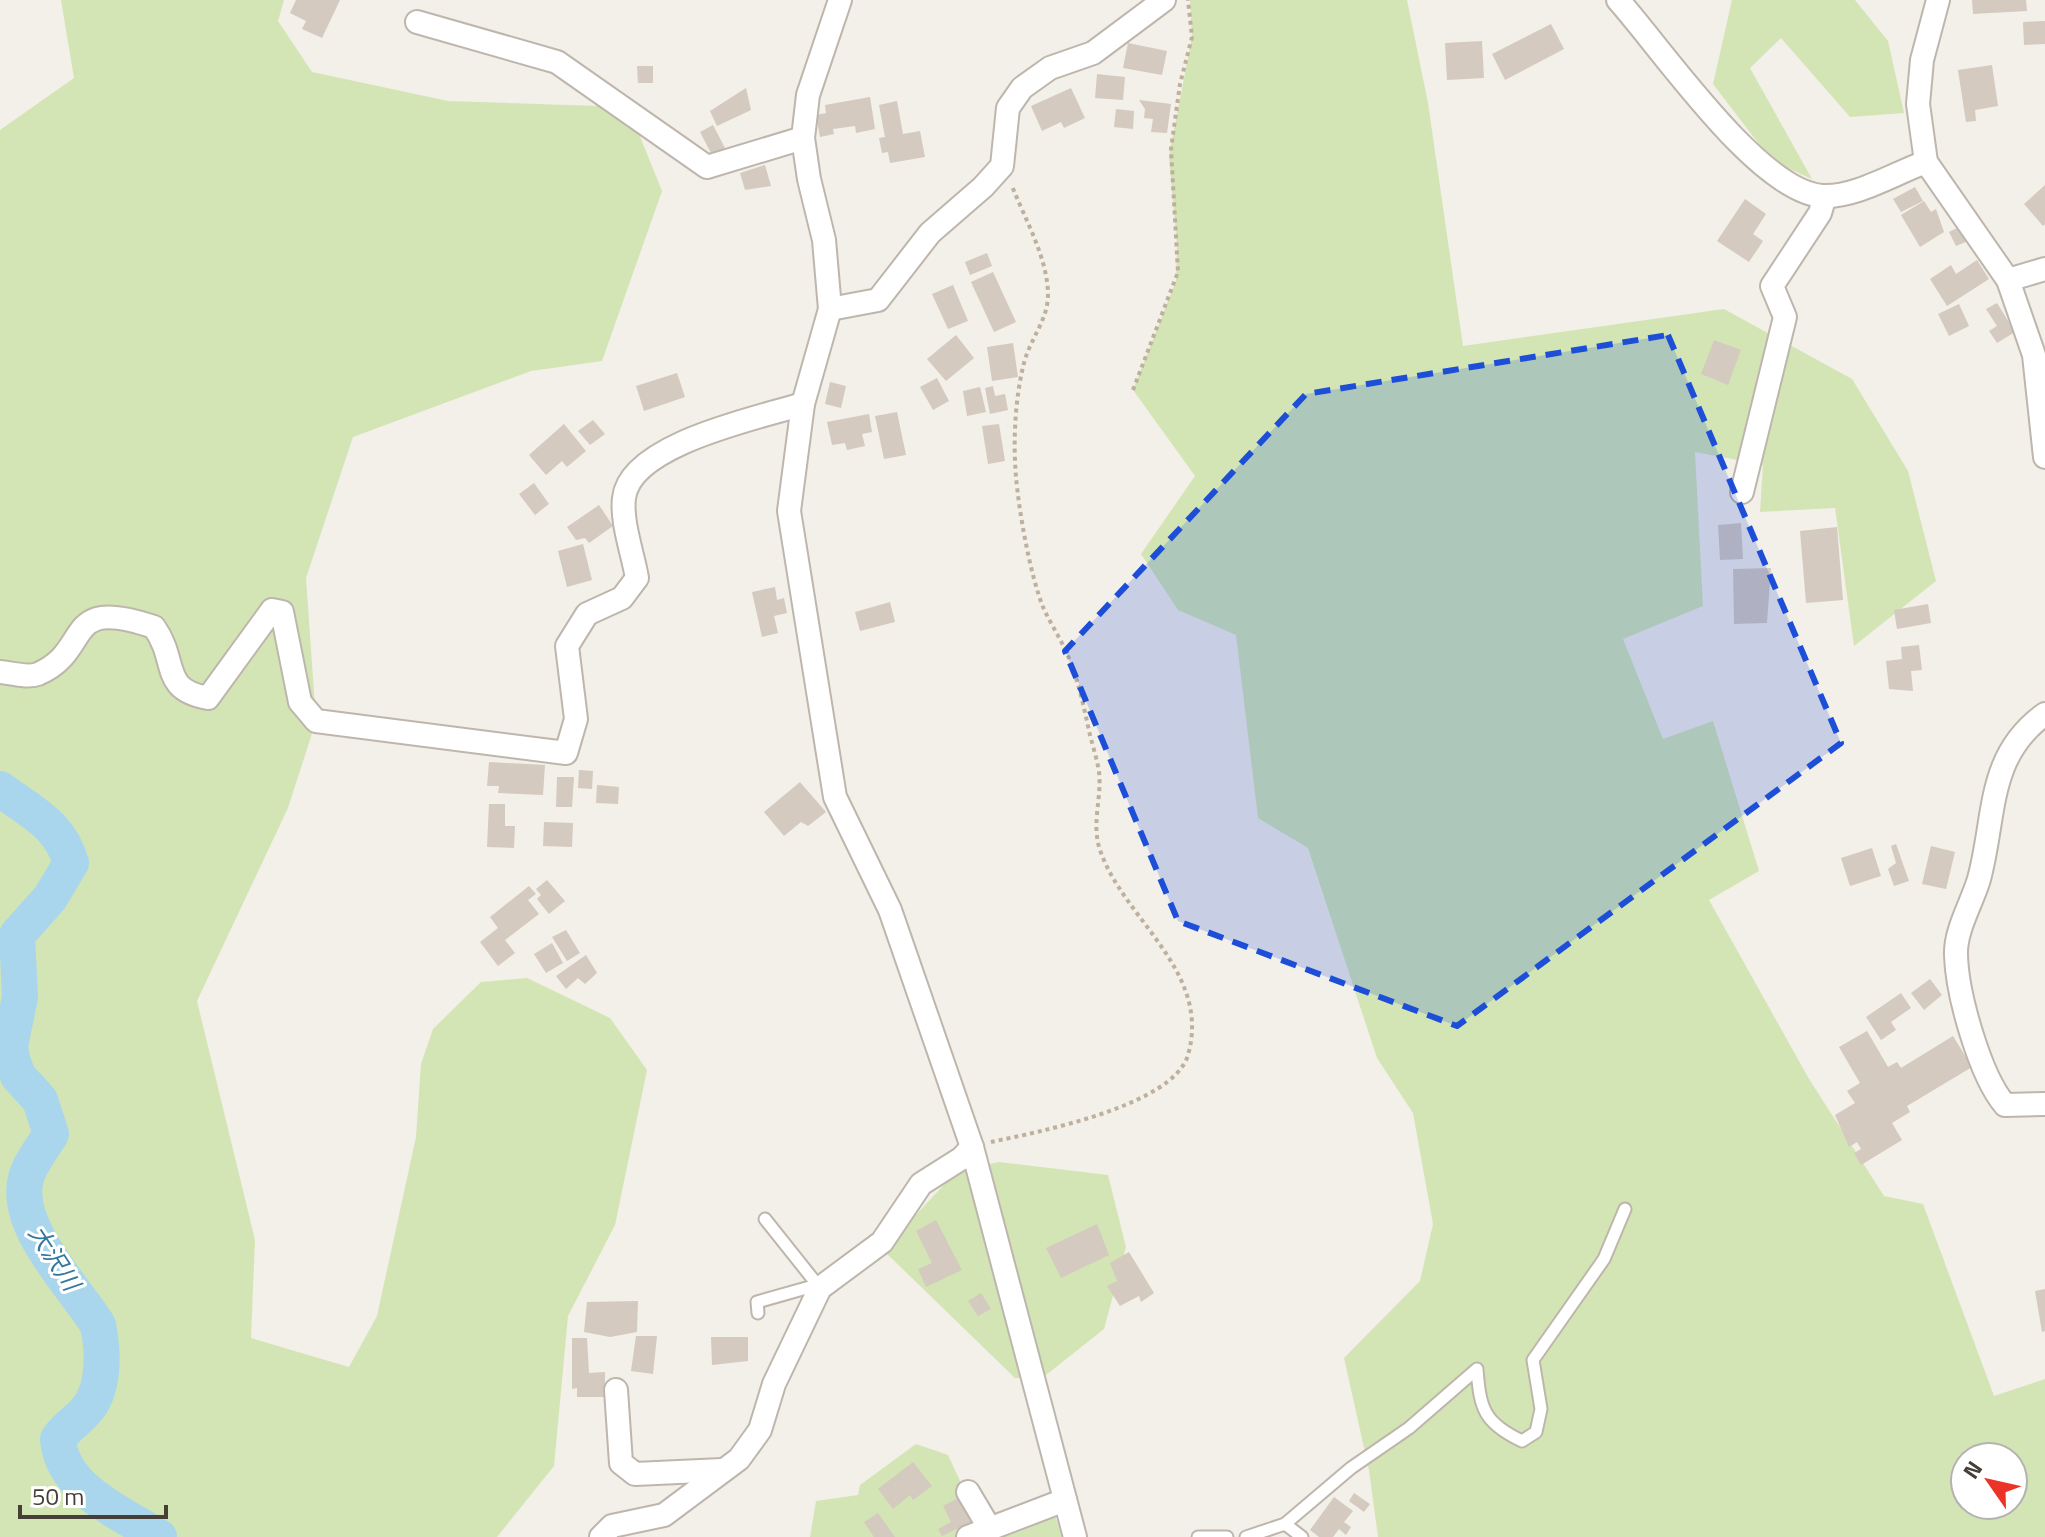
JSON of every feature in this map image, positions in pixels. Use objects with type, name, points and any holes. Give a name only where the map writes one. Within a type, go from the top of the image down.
[{"type":"street","points":[[840,0],[808,95],[803,138],[824,240],[830,309],[803,404],[789,511],[835,797],[890,910],[972,1147],[1055,1449],[1075,1537]]},
{"type":"street","points":[[830,309],[878,300],[930,233],[1002,166],[1008,108],[1022,88],[1050,68],[1093,53],[1164,0]]},
{"type":"street","points":[[1618,0],[1740,146],[1768,172],[1802,193],[1825,196],[1845,193],[1926,162]]},
{"type":"street","points":[[1938,0],[1922,60],[1918,104],[1926,162],[2008,280],[2034,355],[2045,457]]},
{"type":"street","points":[[417,22],[557,62],[707,167],[803,138]]},
{"type":"street","points":[[1742,492],[1785,317],[1772,286],[1820,213],[1825,196]]},
{"type":"street","points":[[2008,280],[2045,269]]},
{"type":"street","points":[[0,672],[36,675],[57,660],[83,626],[106,615],[154,627],[167,645],[174,682],[185,694],[208,698],[272,610],[282,612],[300,702],[316,721],[566,753],[576,719],[567,646],[587,614],[622,598],[637,578],[623,500],[629,479],[664,449],[803,404]]},
{"type":"street","points":[[2045,714],[2011,744],[1990,807],[1979,877],[1956,952],[1959,983],[1986,1080],[2005,1105],[2045,1104]]},
{"type":"street","points":[[601,1537],[612,1526],[664,1515],[739,1459],[760,1430],[774,1384],[818,1286],[882,1242],[921,1184],[962,1158],[972,1147]]},
{"type":"street","points":[[616,1390],[621,1463],[635,1474],[722,1470]]},
{"type":"street","points":[[968,1492],[990,1529]]},
{"type":"street","points":[[968,1537],[1065,1500]]},
{"type":"lane","points":[[1246,1537],[1285,1524],[1351,1468],[1409,1428],[1477,1369],[1479,1407],[1502,1431],[1522,1441],[1536,1432],[1541,1409],[1533,1360],[1604,1259],[1625,1209]]},
{"type":"lane","points":[[758,1313],[757,1302],[818,1286],[765,1219]]},
{"type":"lane","points":[[1285,1524],[1302,1537]]},
{"type":"lane","points":[[1198,1537],[1227,1537]]},
{"type":"path","points":[[1133,390],[1178,272],[1171,149],[1180,84],[1192,37],[1188,0]]},
{"type":"path","points":[[972,1147],[1085,1121],[1170,1083],[1188,1058],[1191,1038],[1190,1016],[1176,968],[1100,852],[1095,828],[1099,774],[1079,689],[1069,659],[1043,606],[1030,565],[1016,478],[1015,420],[1024,364],[1045,315],[1048,296],[1046,275],[1002,166]]},
{"type":"highlighted area","points":[[1668,335],[1841,743],[1457,1026],[1178,921],[1065,651],[1306,394]]},
{"type":"green space","points":[[61,0],[284,0],[278,21],[312,72],[448,101],[628,107],[662,191],[602,361],[531,371],[353,437],[306,578],[316,721],[288,808],[197,1001],[255,1240],[251,1338],[349,1367],[377,1316],[416,1137],[421,1064],[433,1029],[481,982],[527,978],[610,1018],[647,1070],[615,1225],[568,1316],[554,1466],[497,1537],[0,1537],[0,130],[74,78]]},
{"type":"green space","points":[[1190,0],[1407,0],[1428,103],[1463,346],[1724,309],[1852,379],[1908,471],[1936,581],[1854,646],[1835,508],[1760,512],[1763,465],[1695,452],[1703,606],[1623,639],[1663,739],[1713,721],[1759,871],[1709,900],[1809,1079],[1884,1196],[1923,1204],[1994,1396],[2045,1379],[2045,1537],[1378,1537],[1369,1470],[1344,1358],[1420,1281],[1433,1224],[1413,1113],[1377,1058],[1308,848],[1258,818],[1236,635],[1178,610],[1141,554],[1195,476],[1133,390],[1176,281],[1177,246],[1169,156],[1192,37]]},
{"type":"green space","points":[[1732,0],[1855,0],[1888,41],[1904,113],[1850,117],[1781,38],[1750,68],[1812,179],[1772,161],[1713,84]]},
{"type":"green space","points":[[999,1162],[1108,1175],[1126,1247],[1104,1329],[1041,1379],[1015,1378],[883,1250],[957,1171]]},
{"type":"green space","points":[[916,1444],[948,1455],[983,1531],[1055,1516],[1062,1537],[810,1537],[816,1501],[858,1495],[860,1485]]},
{"type":"building","points":[[296,0],[340,0],[322,38],[302,29],[306,21],[290,13]]},
{"type":"building","points":[[1972,0],[2026,0],[2027,11],[1973,14]]},
{"type":"building","points":[[2045,21],[2045,44],[2024,45],[2023,22]]},
{"type":"building","points":[[1551,24],[1564,49],[1505,80],[1492,54]]},
{"type":"building","points":[[1482,41],[1484,78],[1447,80],[1445,43]]},
{"type":"building","points":[[1128,43],[1167,51],[1162,75],[1123,68]]},
{"type":"building","points":[[1992,65],[1998,106],[1975,110],[1976,121],[1966,122],[1958,70]]},
{"type":"building","points":[[637,66],[653,66],[653,83],[638,83]]},
{"type":"building","points":[[1097,74],[1125,77],[1123,100],[1095,98]]},
{"type":"building","points":[[746,88],[751,110],[717,126],[710,111]]},
{"type":"building","points":[[1071,88],[1085,118],[1064,128],[1061,122],[1042,131],[1031,106]]},
{"type":"building","points":[[870,97],[875,129],[856,133],[855,126],[833,129],[834,134],[820,137],[816,115],[826,113],[825,105]]},
{"type":"building","points":[[1139,100],[1171,104],[1167,133],[1151,132],[1153,119],[1144,118],[1145,109]]},
{"type":"building","points":[[897,101],[903,134],[920,131],[925,157],[890,163],[888,152],[882,153],[879,138],[885,137],[879,105]]},
{"type":"building","points":[[1116,109],[1134,111],[1133,129],[1114,127]]},
{"type":"building","points":[[713,125],[725,148],[712,155],[700,132]]},
{"type":"building","points":[[765,165],[771,186],[745,190],[740,173]]},
{"type":"building","points":[[2045,185],[2045,224],[2043,226],[2024,204]]},
{"type":"building","points":[[1915,187],[1923,201],[1901,212],[1893,199]]},
{"type":"building","points":[[1745,199],[1766,214],[1753,234],[1763,241],[1749,262],[1717,241]]},
{"type":"building","points":[[1924,201],[1931,212],[1936,209],[1944,232],[1920,247],[1901,215]]},
{"type":"building","points":[[1961,226],[1968,241],[1956,246],[1949,232]]},
{"type":"building","points":[[987,253],[992,266],[970,275],[965,262]]},
{"type":"building","points":[[1977,260],[1989,279],[1947,306],[1930,279],[1951,265],[1956,274]]},
{"type":"building","points":[[993,272],[1016,322],[994,332],[971,282]]},
{"type":"building","points":[[953,285],[968,321],[948,329],[932,294]]},
{"type":"building","points":[[1997,303],[2015,332],[1997,343],[1989,331],[1997,326],[1986,309]]},
{"type":"building","points":[[1959,304],[1969,326],[1949,336],[1938,314]]},
{"type":"building","points":[[956,335],[974,358],[946,381],[927,359]]},
{"type":"building","points":[[1714,340],[1741,350],[1728,385],[1701,374]]},
{"type":"building","points":[[1013,343],[1018,377],[992,381],[987,347]]},
{"type":"building","points":[[677,373],[685,397],[644,411],[636,386]]},
{"type":"building","points":[[937,378],[949,401],[933,410],[920,387]]},
{"type":"building","points":[[830,382],[846,386],[841,408],[825,404]]},
{"type":"building","points":[[993,386],[995,396],[1005,394],[1008,410],[990,414],[985,388]]},
{"type":"building","points":[[980,387],[986,412],[967,416],[963,391]]},
{"type":"building","points":[[897,412],[906,455],[884,459],[875,416]]},
{"type":"building","points":[[869,414],[872,432],[862,434],[865,446],[847,450],[845,443],[832,445],[827,422]]},
{"type":"building","points":[[593,420],[605,434],[590,445],[578,431]]},
{"type":"building","points":[[564,424],[586,451],[567,467],[562,461],[546,475],[529,455]]},
{"type":"building","points":[[999,424],[1005,461],[988,464],[982,426]]},
{"type":"building","points":[[534,483],[549,504],[535,515],[519,494]]},
{"type":"building","points":[[599,505],[613,526],[589,543],[585,538],[576,540],[567,527]]},
{"type":"building","points":[[1741,523],[1743,559],[1720,560],[1718,525]]},
{"type":"building","points":[[1837,527],[1843,600],[1806,603],[1800,531]]},
{"type":"building","points":[[583,544],[592,580],[567,587],[558,551]]},
{"type":"building","points":[[1771,568],[1767,623],[1734,624],[1733,569]]},
{"type":"building","points":[[775,587],[777,600],[784,598],[787,613],[774,616],[778,633],[762,637],[752,592]]},
{"type":"building","points":[[890,602],[895,622],[860,631],[855,612]]},
{"type":"building","points":[[1928,604],[1931,623],[1897,629],[1894,610]]},
{"type":"building","points":[[1919,645],[1922,670],[1911,671],[1913,691],[1889,689],[1886,661],[1902,659],[1901,647]]},
{"type":"building","points":[[489,762],[545,765],[543,795],[498,793],[499,786],[487,786]]},
{"type":"building","points":[[579,770],[593,771],[592,789],[578,788]]},
{"type":"building","points":[[557,777],[574,777],[572,807],[556,807]]},
{"type":"building","points":[[800,782],[826,812],[808,826],[801,822],[784,836],[764,812]]},
{"type":"building","points":[[597,785],[619,787],[618,804],[596,803]]},
{"type":"building","points":[[489,804],[505,804],[505,826],[515,826],[514,848],[487,847]]},
{"type":"building","points":[[544,822],[573,823],[572,847],[543,846]]},
{"type":"building","points":[[1896,844],[1909,881],[1894,886],[1888,869],[1896,863],[1891,846]]},
{"type":"building","points":[[1931,846],[1955,852],[1946,889],[1922,884]]},
{"type":"building","points":[[1872,848],[1881,876],[1850,886],[1841,858]]},
{"type":"building","points":[[547,880],[565,901],[549,914],[537,899],[541,895],[536,889]]},
{"type":"building","points":[[529,886],[536,894],[528,900],[539,914],[505,940],[515,953],[498,966],[480,942],[498,928],[490,917]]},
{"type":"building","points":[[566,930],[580,953],[567,961],[552,937]]},
{"type":"building","points":[[552,943],[563,963],[546,973],[534,954]]},
{"type":"building","points":[[586,955],[597,973],[585,984],[578,978],[566,989],[556,976]]},
{"type":"building","points":[[1930,979],[1942,995],[1924,1010],[1911,993]]},
{"type":"building","points":[[1901,993],[1911,1008],[1891,1022],[1896,1030],[1881,1040],[1866,1017]]},
{"type":"building","points":[[1867,1031],[1888,1067],[1897,1062],[1901,1068],[1953,1036],[1972,1067],[1907,1106],[1910,1112],[1892,1123],[1902,1140],[1861,1165],[1854,1153],[1861,1149],[1857,1142],[1849,1147],[1835,1115],[1855,1103],[1847,1091],[1860,1083],[1839,1047]]},
{"type":"building","points":[[936,1220],[962,1270],[926,1287],[918,1269],[932,1263],[916,1231]]},
{"type":"building","points":[[1097,1224],[1109,1255],[1061,1278],[1046,1248]]},
{"type":"building","points":[[1129,1252],[1154,1293],[1141,1302],[1139,1296],[1120,1306],[1107,1286],[1117,1281],[1110,1263]]},
{"type":"building","points":[[2045,1289],[2045,1331],[2042,1332],[2035,1291]]},
{"type":"building","points":[[981,1293],[991,1309],[978,1316],[968,1301]]},
{"type":"building","points":[[638,1301],[637,1332],[610,1337],[584,1332],[587,1302]]},
{"type":"building","points":[[636,1336],[657,1336],[653,1374],[631,1371]]},
{"type":"building","points":[[711,1337],[748,1337],[748,1361],[712,1365]]},
{"type":"building","points":[[572,1338],[587,1338],[589,1373],[605,1372],[605,1397],[577,1397],[577,1388],[572,1389]]},
{"type":"building","points":[[913,1462],[932,1486],[913,1500],[910,1495],[893,1509],[878,1489]]},
{"type":"building","points":[[1354,1493],[1370,1504],[1364,1512],[1349,1501]]},
{"type":"building","points":[[962,1496],[974,1520],[942,1536],[938,1529],[951,1522],[943,1506]]},
{"type":"building","points":[[1334,1497],[1353,1511],[1344,1522],[1351,1527],[1346,1535],[1339,1529],[1333,1537],[1319,1537],[1310,1530]]},
{"type":"building","points":[[878,1513],[895,1537],[874,1537],[864,1522]]},
{"type":"waterway","name":"大沢川","points":[[0,789],[52,829],[60,838],[71,863],[50,898],[17,935],[20,997],[10,1046],[18,1076],[40,1100],[51,1134],[26,1178],[24,1196],[28,1216],[48,1254],[98,1325],[100,1335],[100,1378],[94,1398],[58,1439],[62,1457],[82,1486],[112,1509],[159,1537]]}]
